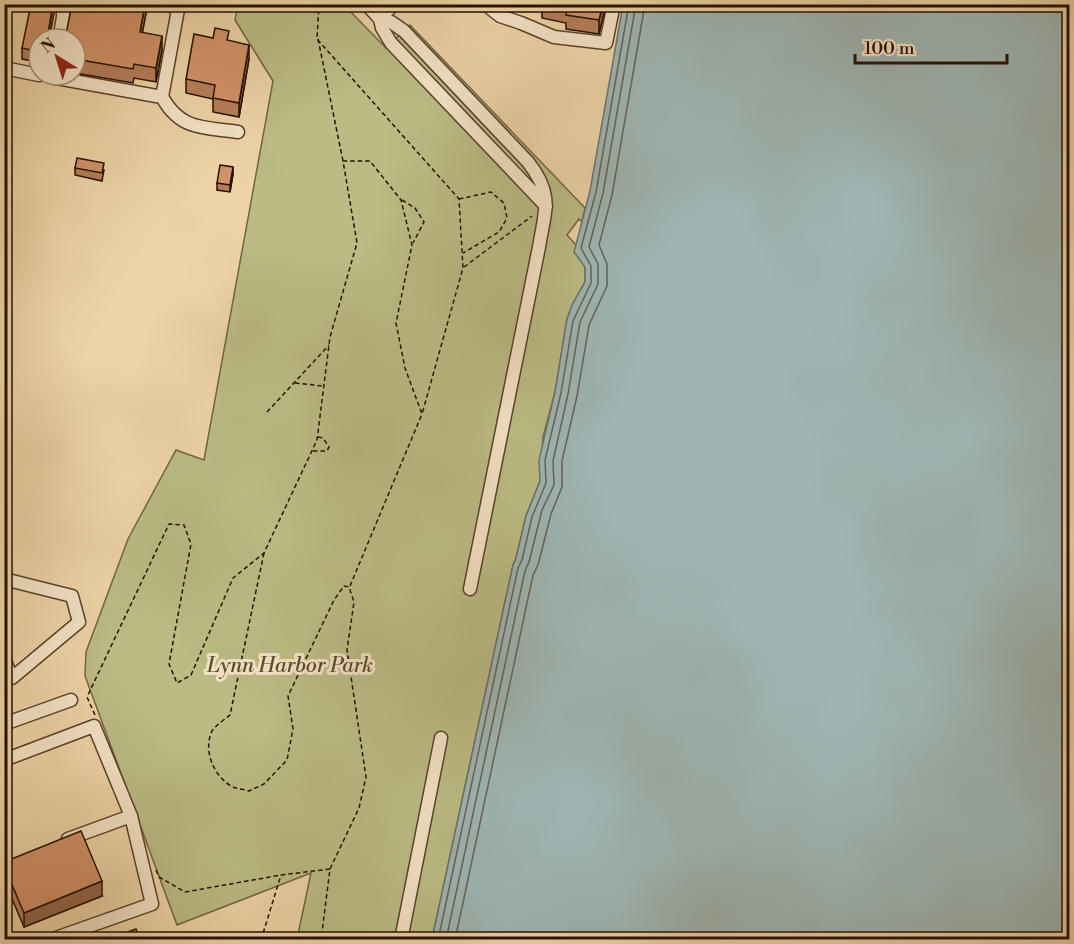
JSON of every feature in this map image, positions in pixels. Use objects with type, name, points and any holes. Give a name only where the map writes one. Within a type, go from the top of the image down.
[{"type":"street","points":[[61,27],[63,4]]},
{"type":"street","points":[[179,4],[162,97],[169,110],[187,124],[238,132]]},
{"type":"street","points":[[366,4],[380,19],[382,28],[391,43],[546,206]]},
{"type":"street","points":[[380,19],[394,4]]},
{"type":"street","points":[[485,4],[560,39],[606,43],[614,4]]},
{"type":"street","points":[[380,19],[391,22],[404,31],[528,162],[545,189],[547,200],[471,590]]},
{"type":"street","points":[[4,68],[27,72]]},
{"type":"street","points":[[87,84],[162,97]]},
{"type":"street","points":[[4,579],[72,596],[79,622],[12,678],[4,659]]},
{"type":"street","points":[[4,724],[71,700]]},
{"type":"street","points":[[4,760],[94,726],[132,816],[152,904],[50,939]]},
{"type":"street","points":[[401,939],[441,738]]},
{"type":"street","points":[[53,844],[132,816]]},
{"type":"path","points":[[319,4],[317,39],[343,161],[357,243],[329,345],[317,436],[264,553],[230,715],[213,730],[208,746],[212,763],[219,775],[231,786],[249,791],[264,784],[287,760],[293,729],[288,696],[334,600],[344,586],[350,587]]},
{"type":"path","points":[[317,39],[459,199],[463,268],[422,414],[350,587],[354,602],[347,650],[366,777],[359,808],[330,869],[321,939]]},
{"type":"path","points":[[343,161],[370,161],[401,200],[415,208],[424,222],[412,245],[396,323],[405,368],[422,414]]},
{"type":"path","points":[[459,199],[491,192],[504,203],[507,218],[499,232],[462,254]]},
{"type":"path","points":[[401,200],[412,245]]},
{"type":"path","points":[[463,268],[546,206]]},
{"type":"path","points":[[267,412],[329,345]]},
{"type":"path","points":[[294,383],[324,386]]},
{"type":"path","points":[[312,451],[327,451],[329,447],[323,438],[317,436]]},
{"type":"path","points":[[96,718],[87,697],[169,524],[184,525],[191,544],[169,664],[177,683],[191,675],[233,578],[264,553]]},
{"type":"path","points":[[155,867],[159,877],[186,892],[281,875],[330,869]]},
{"type":"path","points":[[261,939],[281,875]]},
{"type":"green space","name":"Lynn Harbor Park","points":[[238,5],[344,5],[386,48],[410,25],[585,208],[582,222],[579,219],[567,235],[576,245],[575,252],[585,267],[585,282],[567,319],[555,392],[543,437],[540,481],[526,516],[513,565],[432,939],[297,939],[311,873],[177,925],[85,676],[86,652],[128,539],[176,450],[204,460],[273,81],[235,20]]},
{"type":"water","points":[[623,5],[1069,5],[1069,939],[432,939],[513,565],[526,516],[540,481],[539,460],[555,392],[567,319],[585,282],[585,267],[574,252],[590,191]]},
{"type":"building","points":[[31,4],[53,4],[49,27],[27,27],[27,49],[22,48]]},
{"type":"building","points":[[72,4],[145,4],[140,32],[162,36],[156,68],[134,64],[133,69],[87,61],[87,27],[67,27]]},
{"type":"building","points":[[544,4],[603,4],[599,20],[566,15],[567,9]]},
{"type":"building","points":[[215,28],[229,31],[227,40],[249,45],[239,103],[213,98],[215,85],[186,79],[194,34],[213,38]]},
{"type":"building","points":[[77,158],[104,163],[102,173],[75,168]]},
{"type":"building","points":[[220,165],[233,167],[230,185],[217,183]]},
{"type":"building","points":[[81,831],[102,881],[24,913],[4,862]]},
{"type":"building","points":[[136,929],[140,939],[109,939]]}]
